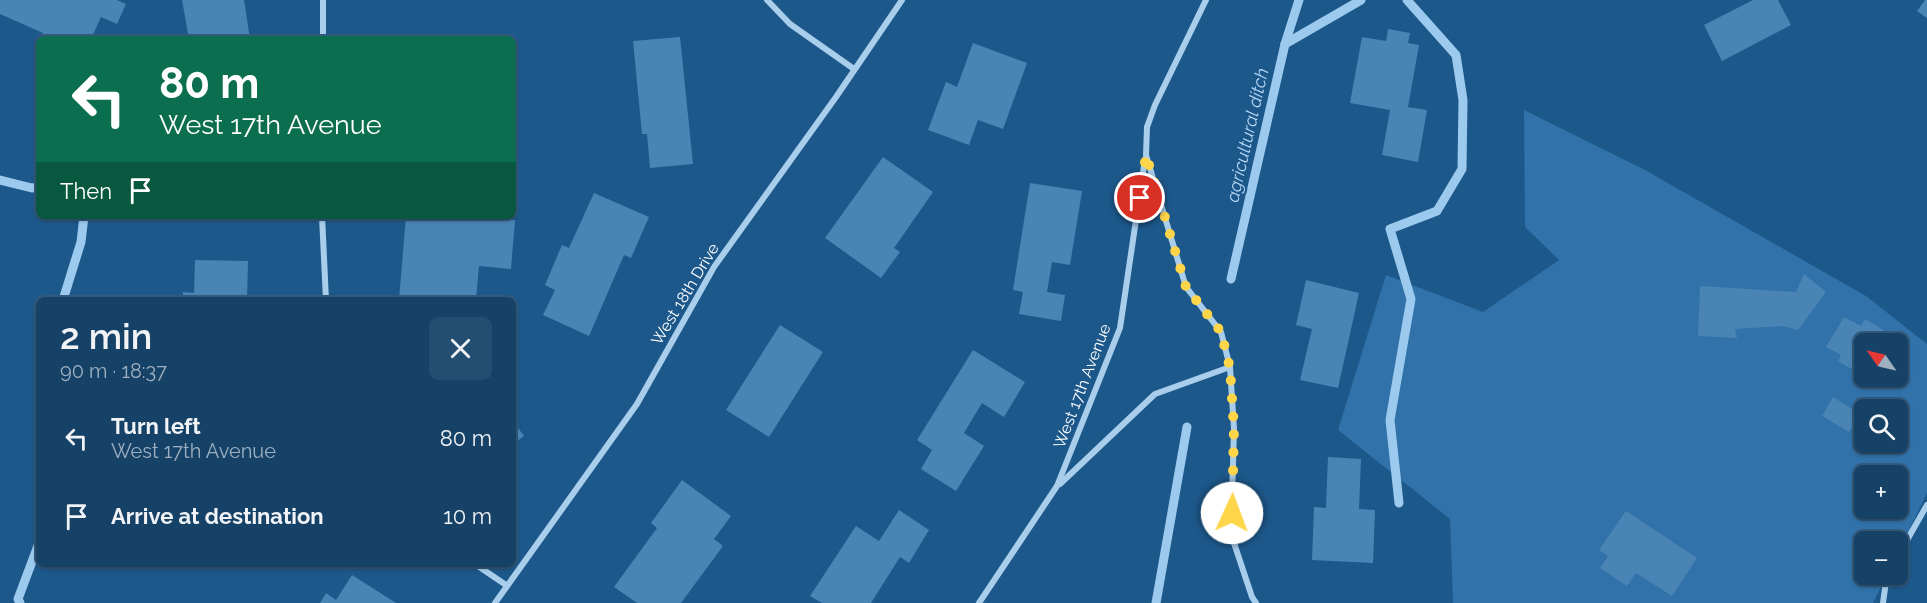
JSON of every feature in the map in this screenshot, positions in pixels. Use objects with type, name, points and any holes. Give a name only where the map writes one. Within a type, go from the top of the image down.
[{"type":"street","points":[[322,36],[323,0]]},
{"type":"street","points":[[767,0],[790,24],[854,69]]},
{"type":"street","name":"West 18th Drive","points":[[495,603],[637,404],[714,267],[836,97],[902,0]]},
{"type":"street","points":[[1206,0],[1155,105],[1147,127],[1146,155],[1186,287],[1221,332],[1230,368],[1234,429],[1231,534],[1256,603]]},
{"type":"street","name":"West 17th Avenue","points":[[979,603],[1057,486],[1120,328],[1146,155]]},
{"type":"street","points":[[322,219],[326,297]]},
{"type":"street","points":[[1057,486],[1155,394],[1230,368]]},
{"type":"street","points":[[1908,538],[1927,505]]},
{"type":"street","points":[[480,567],[506,585]]},
{"type":"street","points":[[1882,601],[1885,585]]},
{"type":"shaded area","points":[[1524,110],[1645,170],[1866,296],[1927,344],[1927,493],[1908,532],[1854,531],[1854,585],[1882,585],[1873,603],[1453,603],[1450,519],[1338,430],[1386,275],[1483,312],[1559,260],[1525,227]]},
{"type":"building","points":[[0,0],[117,0],[126,4],[117,24],[101,17],[92,36],[42,36],[43,33],[0,14]]},
{"type":"building","points":[[182,0],[244,0],[250,36],[188,36]]},
{"type":"building","points":[[1753,0],[1778,0],[1791,25],[1722,61],[1704,25]]},
{"type":"building","points":[[1927,0],[1927,18],[1917,11]]},
{"type":"building","points":[[1388,29],[1410,33],[1408,43],[1419,45],[1408,107],[1427,110],[1418,162],[1382,155],[1390,110],[1350,103],[1362,37],[1386,41]]},
{"type":"building","points":[[680,37],[693,164],[650,168],[647,134],[642,134],[633,41]]},
{"type":"building","points":[[973,43],[1027,63],[1003,129],[978,120],[969,145],[928,130],[946,82],[957,87]]},
{"type":"building","points":[[883,157],[933,192],[894,248],[900,252],[881,278],[825,238]]},
{"type":"building","points":[[1030,183],[1082,191],[1070,265],[1052,262],[1047,292],[1065,295],[1061,321],[1019,314],[1023,292],[1013,290]]},
{"type":"building","points":[[594,193],[649,217],[631,258],[624,255],[589,336],[543,315],[555,290],[545,285],[562,245],[569,248]]},
{"type":"building","points":[[406,219],[515,220],[511,269],[479,266],[476,297],[399,297]]},
{"type":"building","points":[[195,260],[248,261],[247,297],[183,297],[183,292],[194,293]]},
{"type":"building","points":[[1804,274],[1826,292],[1798,330],[1783,326],[1735,329],[1737,338],[1698,336],[1700,286],[1796,292]]},
{"type":"building","points":[[1306,280],[1359,293],[1338,388],[1300,380],[1312,329],[1296,325]]},
{"type":"building","points":[[1844,317],[1861,326],[1865,319],[1885,331],[1884,333],[1854,333],[1854,370],[1838,361],[1841,355],[1826,347]]},
{"type":"building","points":[[780,325],[823,352],[769,437],[726,410]]},
{"type":"building","points":[[973,350],[1025,382],[1004,417],[982,403],[964,433],[984,446],[956,491],[921,469],[932,450],[917,440]]},
{"type":"building","points":[[1833,397],[1854,410],[1854,424],[1849,432],[1822,416]]},
{"type":"building","points":[[516,425],[524,436],[516,442]]},
{"type":"building","points":[[1328,457],[1361,459],[1359,509],[1375,510],[1373,563],[1312,560],[1314,507],[1326,508]]},
{"type":"building","points":[[682,480],[731,516],[714,539],[723,546],[681,603],[637,603],[614,587],[657,528],[651,523]]},
{"type":"building","points":[[899,510],[929,530],[909,563],[900,557],[871,603],[822,603],[810,596],[856,526],[879,541]]},
{"type":"building","points":[[1626,511],[1697,558],[1672,596],[1636,573],[1627,586],[1600,568],[1608,556],[1599,550]]},
{"type":"building","points":[[352,575],[396,603],[320,603],[326,593],[336,600]]},
{"type":"waterway","name":"agricultural ditch","points":[[1231,279],[1285,44],[1299,0]]},
{"type":"waterway","points":[[1285,44],[1361,0]]},
{"type":"waterway","points":[[1399,503],[1390,420],[1411,299],[1390,229],[1437,211],[1462,169],[1463,100],[1456,55],[1407,0]]},
{"type":"waterway","points":[[0,180],[36,187]]},
{"type":"waterway","points":[[64,297],[81,242],[84,219]]},
{"type":"waterway","name":"agricultural ditch","points":[[1156,603],[1187,427]]},
{"type":"waterway","points":[[20,603],[18,599],[36,551]]},
{"type":"route","points":[[1140,198],[1146,155],[1186,287],[1221,332],[1230,368],[1234,429],[1232,513]]}]
